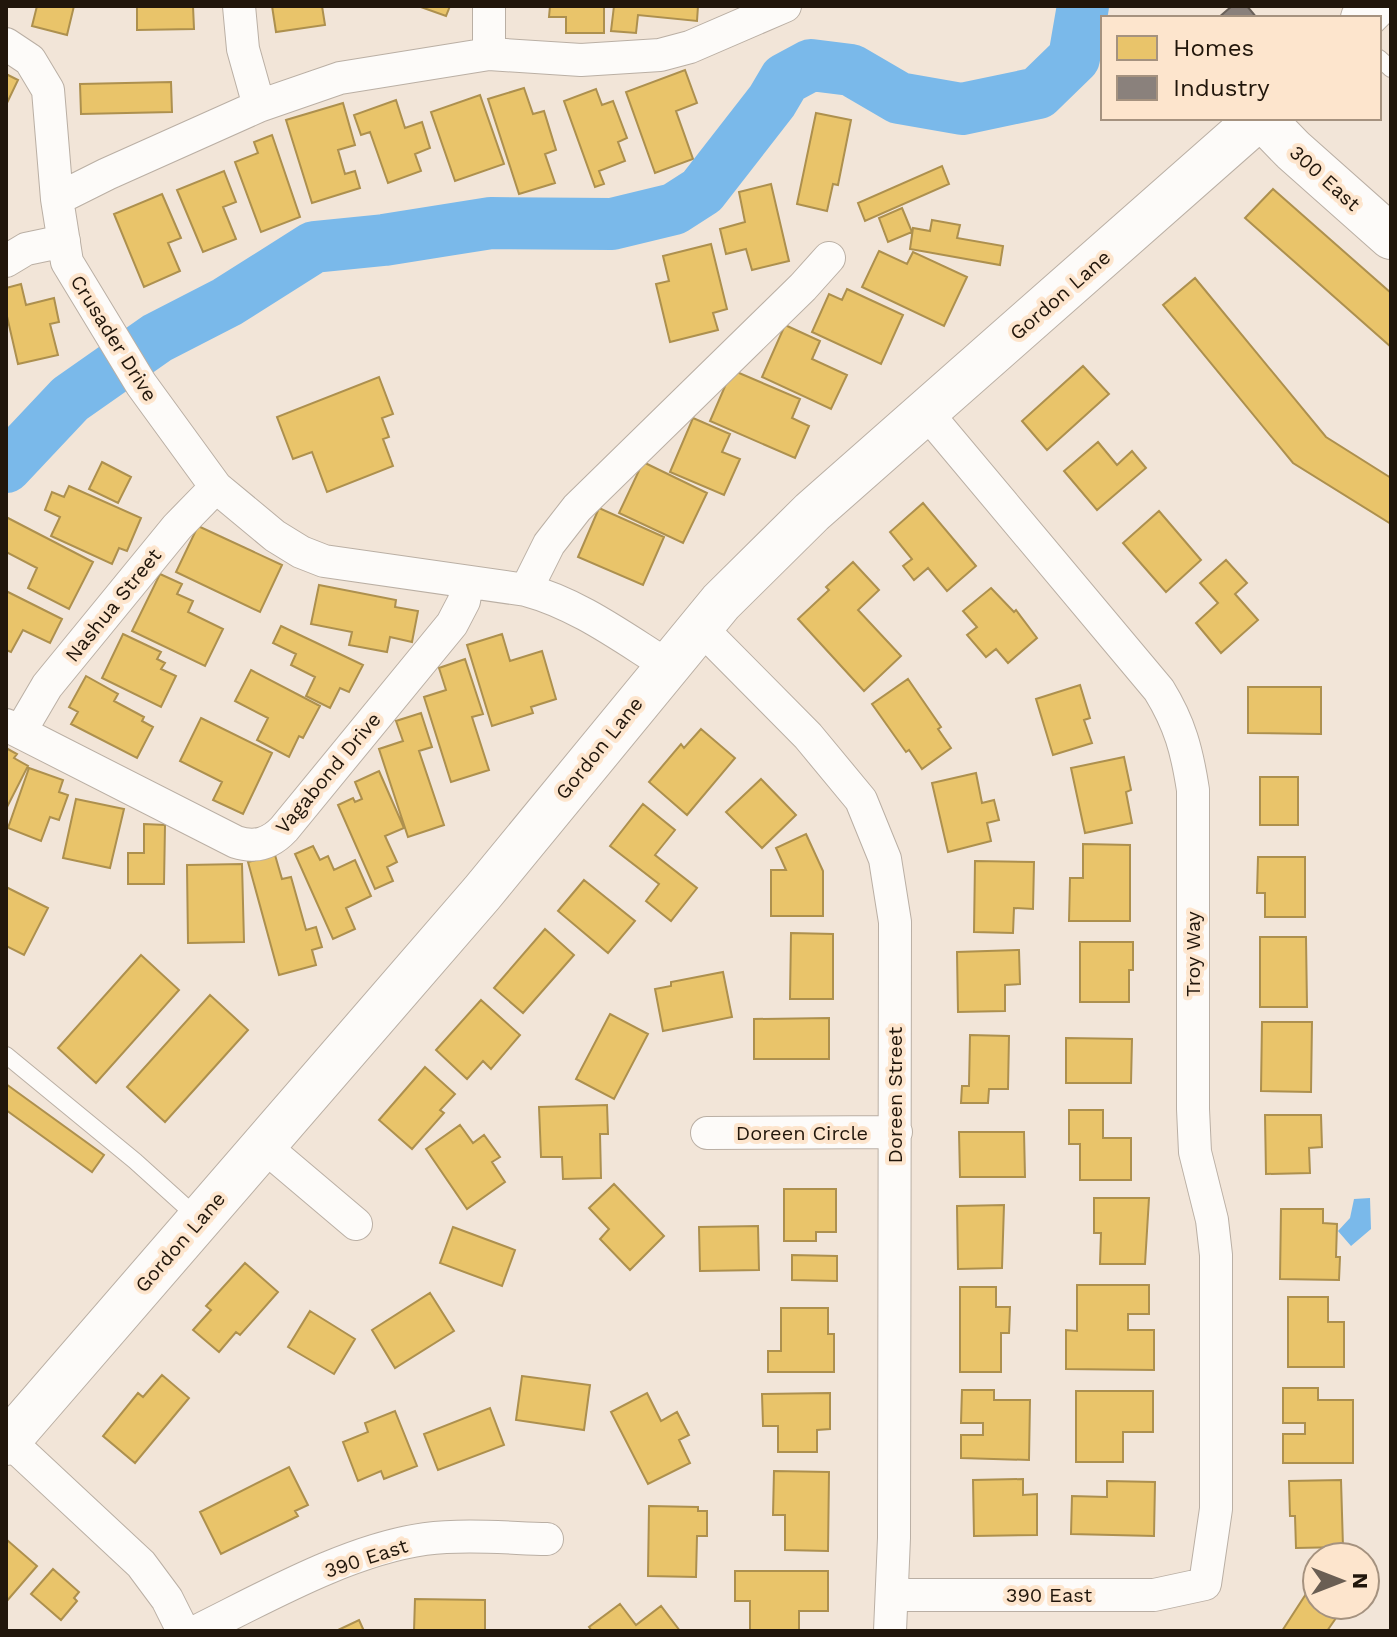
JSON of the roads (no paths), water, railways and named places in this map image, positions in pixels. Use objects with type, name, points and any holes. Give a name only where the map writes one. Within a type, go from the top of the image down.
[{"type":"street","points":[[239,6],[243,49],[259,106]]},
{"type":"street","points":[[489,6],[489,54]]},
{"type":"street","points":[[57,199],[259,106],[340,78],[489,54],[581,60],[660,55],[690,47],[750,13],[785,6]]},
{"type":"street","name":"Crusader Drive","points":[[6,44],[30,60],[48,90],[57,199],[67,262],[141,384],[216,487],[275,536],[301,552],[324,561],[549,596],[581,611],[667,665]]},
{"type":"street","name":"Gordon Lane","points":[[7,1440],[265,1147],[482,893],[667,665],[766,555],[1258,120]]},
{"type":"street","name":"300 East","points":[[1262,120],[1391,237]]},
{"type":"street","points":[[6,261],[26,249],[64,241]]},
{"type":"street","points":[[526,590],[549,544],[571,515],[829,258]]},
{"type":"street","name":"Troy Way","points":[[926,412],[1159,690],[1176,718],[1187,753],[1193,790],[1194,1138],[1212,1220],[1216,1255],[1216,1509],[1205,1584]]},
{"type":"street","name":"Nashua Street","points":[[13,728],[177,527],[216,487]]},
{"type":"street","name":"Vagabond Drive","points":[[13,728],[236,842],[247,845],[266,842],[284,829],[452,624],[464,601],[467,582]]},
{"type":"street","name":"Doreen Street","points":[[700,627],[808,736],[861,800],[885,859],[895,922],[896,1132],[890,1631]]},
{"type":"street","name":"Doreen Circle","points":[[707,1133],[896,1132]]},
{"type":"street","points":[[265,1147],[356,1224]]},
{"type":"street","points":[[7,1440],[141,1564],[167,1599],[183,1631]]},
{"type":"street","name":"390 East","points":[[197,1631],[343,1562],[379,1549],[426,1539],[547,1539]]},
{"type":"street","name":"390 East","points":[[892,1595],[1154,1595],[1205,1584]]},
{"type":"lane","points":[[6,1055],[135,1161],[199,1220]]},
{"type":"water","points":[[1370,1198],[1371,1229],[1351,1246],[1338,1231],[1350,1218],[1354,1199]]},
{"type":"waterway","points":[[6,467],[70,399],[157,338],[227,302],[314,247],[384,240],[491,223],[612,224],[674,209],[702,191],[772,101],[785,79],[811,65],[851,70],[899,98],[962,109],[1038,93],[1074,58],[1083,6]]}]
